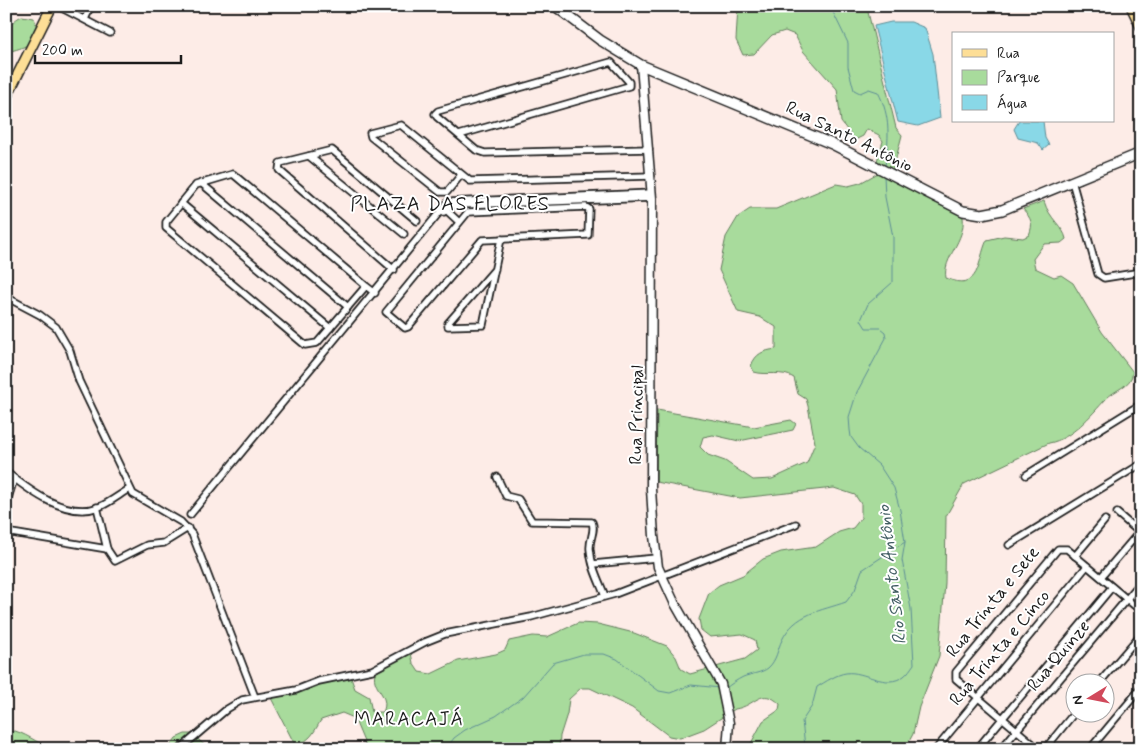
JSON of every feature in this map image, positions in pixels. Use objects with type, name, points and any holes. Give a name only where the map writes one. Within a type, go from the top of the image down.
[{"type":"main road","points":[[6,98],[52,6]]},
{"type":"main road","name":"Rua Santo Antônio","points":[[555,6],[591,34],[641,65],[802,130],[946,204],[973,213],[1002,210],[1141,153]]},
{"type":"main road","points":[[1131,6],[1141,27]]},
{"type":"street","points":[[58,6],[110,33]]},
{"type":"street","points":[[84,19],[91,6]]},
{"type":"street","points":[[459,135],[627,86],[630,83],[610,62],[435,113],[437,117],[478,151],[484,153],[649,149]]},
{"type":"street","name":"Rua Principal","points":[[641,65],[652,196],[651,489],[656,558],[661,576],[722,688],[729,723],[726,748]]},
{"type":"street","points":[[461,175],[447,192],[440,192],[370,137],[370,133],[402,125],[470,181],[651,176]]},
{"type":"street","points":[[394,270],[280,170],[280,163],[332,150],[417,221]]},
{"type":"street","points":[[309,156],[404,234]]},
{"type":"street","points":[[366,286],[314,346],[301,343],[166,228],[166,222],[196,185],[233,174],[366,286],[374,293]]},
{"type":"street","points":[[1072,181],[1098,274],[1104,278],[1141,272]]},
{"type":"street","points":[[201,183],[348,307]]},
{"type":"street","points":[[190,515],[445,209],[458,205],[652,196]]},
{"type":"street","points":[[181,203],[330,328]]},
{"type":"street","points":[[586,207],[589,209],[590,233],[587,236],[501,239],[482,240],[405,328],[386,312],[459,222],[472,211],[586,207]]},
{"type":"street","points":[[445,209],[459,222]]},
{"type":"street","points":[[494,270],[448,323],[448,326],[483,325],[501,239]]},
{"type":"street","points":[[6,297],[45,317],[56,326],[70,351],[79,381],[108,439],[129,489],[139,498],[166,512],[188,528],[192,534],[256,697]]},
{"type":"street","points":[[1026,474],[1141,404]]},
{"type":"street","points":[[1009,544],[1141,464]]},
{"type":"street","points":[[6,472],[28,490],[51,502],[80,509],[98,507],[129,489]]},
{"type":"street","points":[[497,477],[506,496],[518,499],[532,521],[592,522],[594,527],[589,546],[593,564],[605,596]]},
{"type":"street","points":[[6,506],[14,479]]},
{"type":"street","points":[[98,507],[107,549],[113,560],[117,560],[147,545],[164,542],[188,528]]},
{"type":"street","points":[[1100,577],[1140,531],[1117,513]]},
{"type":"street","points":[[1105,520],[1075,556],[1141,611]]},
{"type":"street","points":[[180,749],[233,704],[256,697],[296,690],[319,681],[372,670],[425,642],[445,634],[531,617],[605,596],[796,524]]},
{"type":"street","points":[[6,532],[107,549]]},
{"type":"street","name":"Rua Trinta e Sete","points":[[978,697],[956,679],[956,672],[1055,551],[1064,548],[1075,556]]},
{"type":"street","points":[[593,564],[656,558]]},
{"type":"street","name":"Rua Trinta e Cinco","points":[[936,749],[1087,566]]},
{"type":"street","name":"Rua Quinze","points":[[1001,749],[1141,582]]},
{"type":"street","points":[[977,749],[1112,587]]},
{"type":"street","points":[[1109,672],[1141,634]]},
{"type":"street","points":[[1090,749],[1141,688]]},
{"type":"street","points":[[978,697],[1039,749]]},
{"type":"street","points":[[1045,749],[1067,722]]},
{"type":"street","points":[[1134,749],[1141,740]]},
{"type":"green space","points":[[738,6],[865,6],[896,128],[902,135],[893,170],[877,161],[883,141],[879,135],[867,129],[863,136],[855,140],[841,122],[837,89],[803,51],[795,35],[785,31],[772,35],[754,54],[743,55],[736,40]]},
{"type":"green space","points":[[22,16],[34,18],[37,33],[35,38],[26,46],[6,52],[8,31],[13,22]]},
{"type":"green space","points":[[878,173],[963,217],[961,234],[947,263],[946,271],[946,278],[957,282],[972,278],[979,265],[987,240],[1004,236],[1023,238],[1029,235],[1031,221],[1023,209],[1044,201],[1049,213],[1066,239],[1061,243],[1044,244],[1033,259],[1035,268],[1054,277],[1061,275],[1073,283],[1102,332],[1133,372],[1132,377],[1126,384],[1110,396],[1066,437],[1049,443],[964,484],[946,516],[945,583],[939,656],[919,707],[913,734],[905,749],[748,749],[763,721],[779,710],[780,704],[768,697],[763,697],[735,709],[704,729],[680,738],[669,736],[632,708],[590,688],[581,688],[569,699],[567,714],[560,736],[559,749],[367,749],[354,718],[342,713],[321,720],[309,738],[297,745],[294,743],[270,696],[319,683],[351,678],[355,689],[369,697],[372,712],[383,712],[385,701],[376,683],[375,673],[411,653],[413,663],[419,672],[431,674],[458,661],[496,654],[505,650],[509,641],[533,636],[547,637],[578,623],[598,624],[634,633],[667,646],[676,657],[681,669],[690,674],[745,659],[757,650],[755,640],[742,634],[710,637],[701,630],[699,619],[709,593],[719,585],[743,575],[763,559],[781,552],[816,547],[839,532],[853,528],[861,518],[861,504],[855,495],[834,488],[740,498],[656,482],[657,410],[754,427],[791,420],[796,424],[793,430],[739,441],[713,435],[703,437],[700,447],[708,455],[725,461],[753,480],[772,479],[807,463],[815,443],[806,399],[798,394],[794,378],[785,374],[754,372],[751,366],[760,353],[776,349],[776,327],[760,317],[738,312],[719,270],[726,237],[738,217],[750,209],[776,209],[836,184],[848,186],[860,183]]},
{"type":"green space","points":[[15,731],[54,749],[6,749],[6,732]]},
{"type":"green space","points":[[185,734],[192,734],[209,749],[168,749],[176,738]]},
{"type":"water","points":[[891,22],[911,22],[925,28],[933,54],[940,118],[918,126],[898,122],[874,26]]},
{"type":"water","points":[[1018,122],[1043,122],[1045,138],[1049,145],[1043,150],[1038,143],[1018,138],[1014,129]]},
{"type":"waterway","name":"Rio Santo Antônio","points":[[830,6],[848,43],[848,67],[854,90],[860,93],[869,89],[878,92],[882,101],[888,128],[885,166]]},
{"type":"waterway","name":"Rio Santo Antônio","points":[[803,749],[805,746],[802,721],[812,706],[817,687],[846,673],[860,674],[882,680],[897,680],[905,675],[914,664],[911,609],[902,560],[905,542],[900,510],[894,488],[879,465],[859,448],[851,437],[849,417],[857,392],[886,338],[885,332],[880,328],[866,328],[861,320],[868,304],[893,282],[893,237],[885,197],[884,175]]},
{"type":"waterway","points":[[726,688],[743,677],[768,668],[775,658],[787,631],[794,624],[810,614],[846,602],[855,590],[862,570],[905,542]]},
{"type":"waterway","points":[[446,749],[454,738],[465,730],[496,716],[523,697],[553,663],[584,654],[604,654],[617,659],[659,691],[670,693],[691,685],[720,688]]},
{"type":"district","name":"PLAZA DAS FLORES","points":[[450,204]]},
{"type":"district","name":"MARACAJÁ","points":[[409,719]]}]
